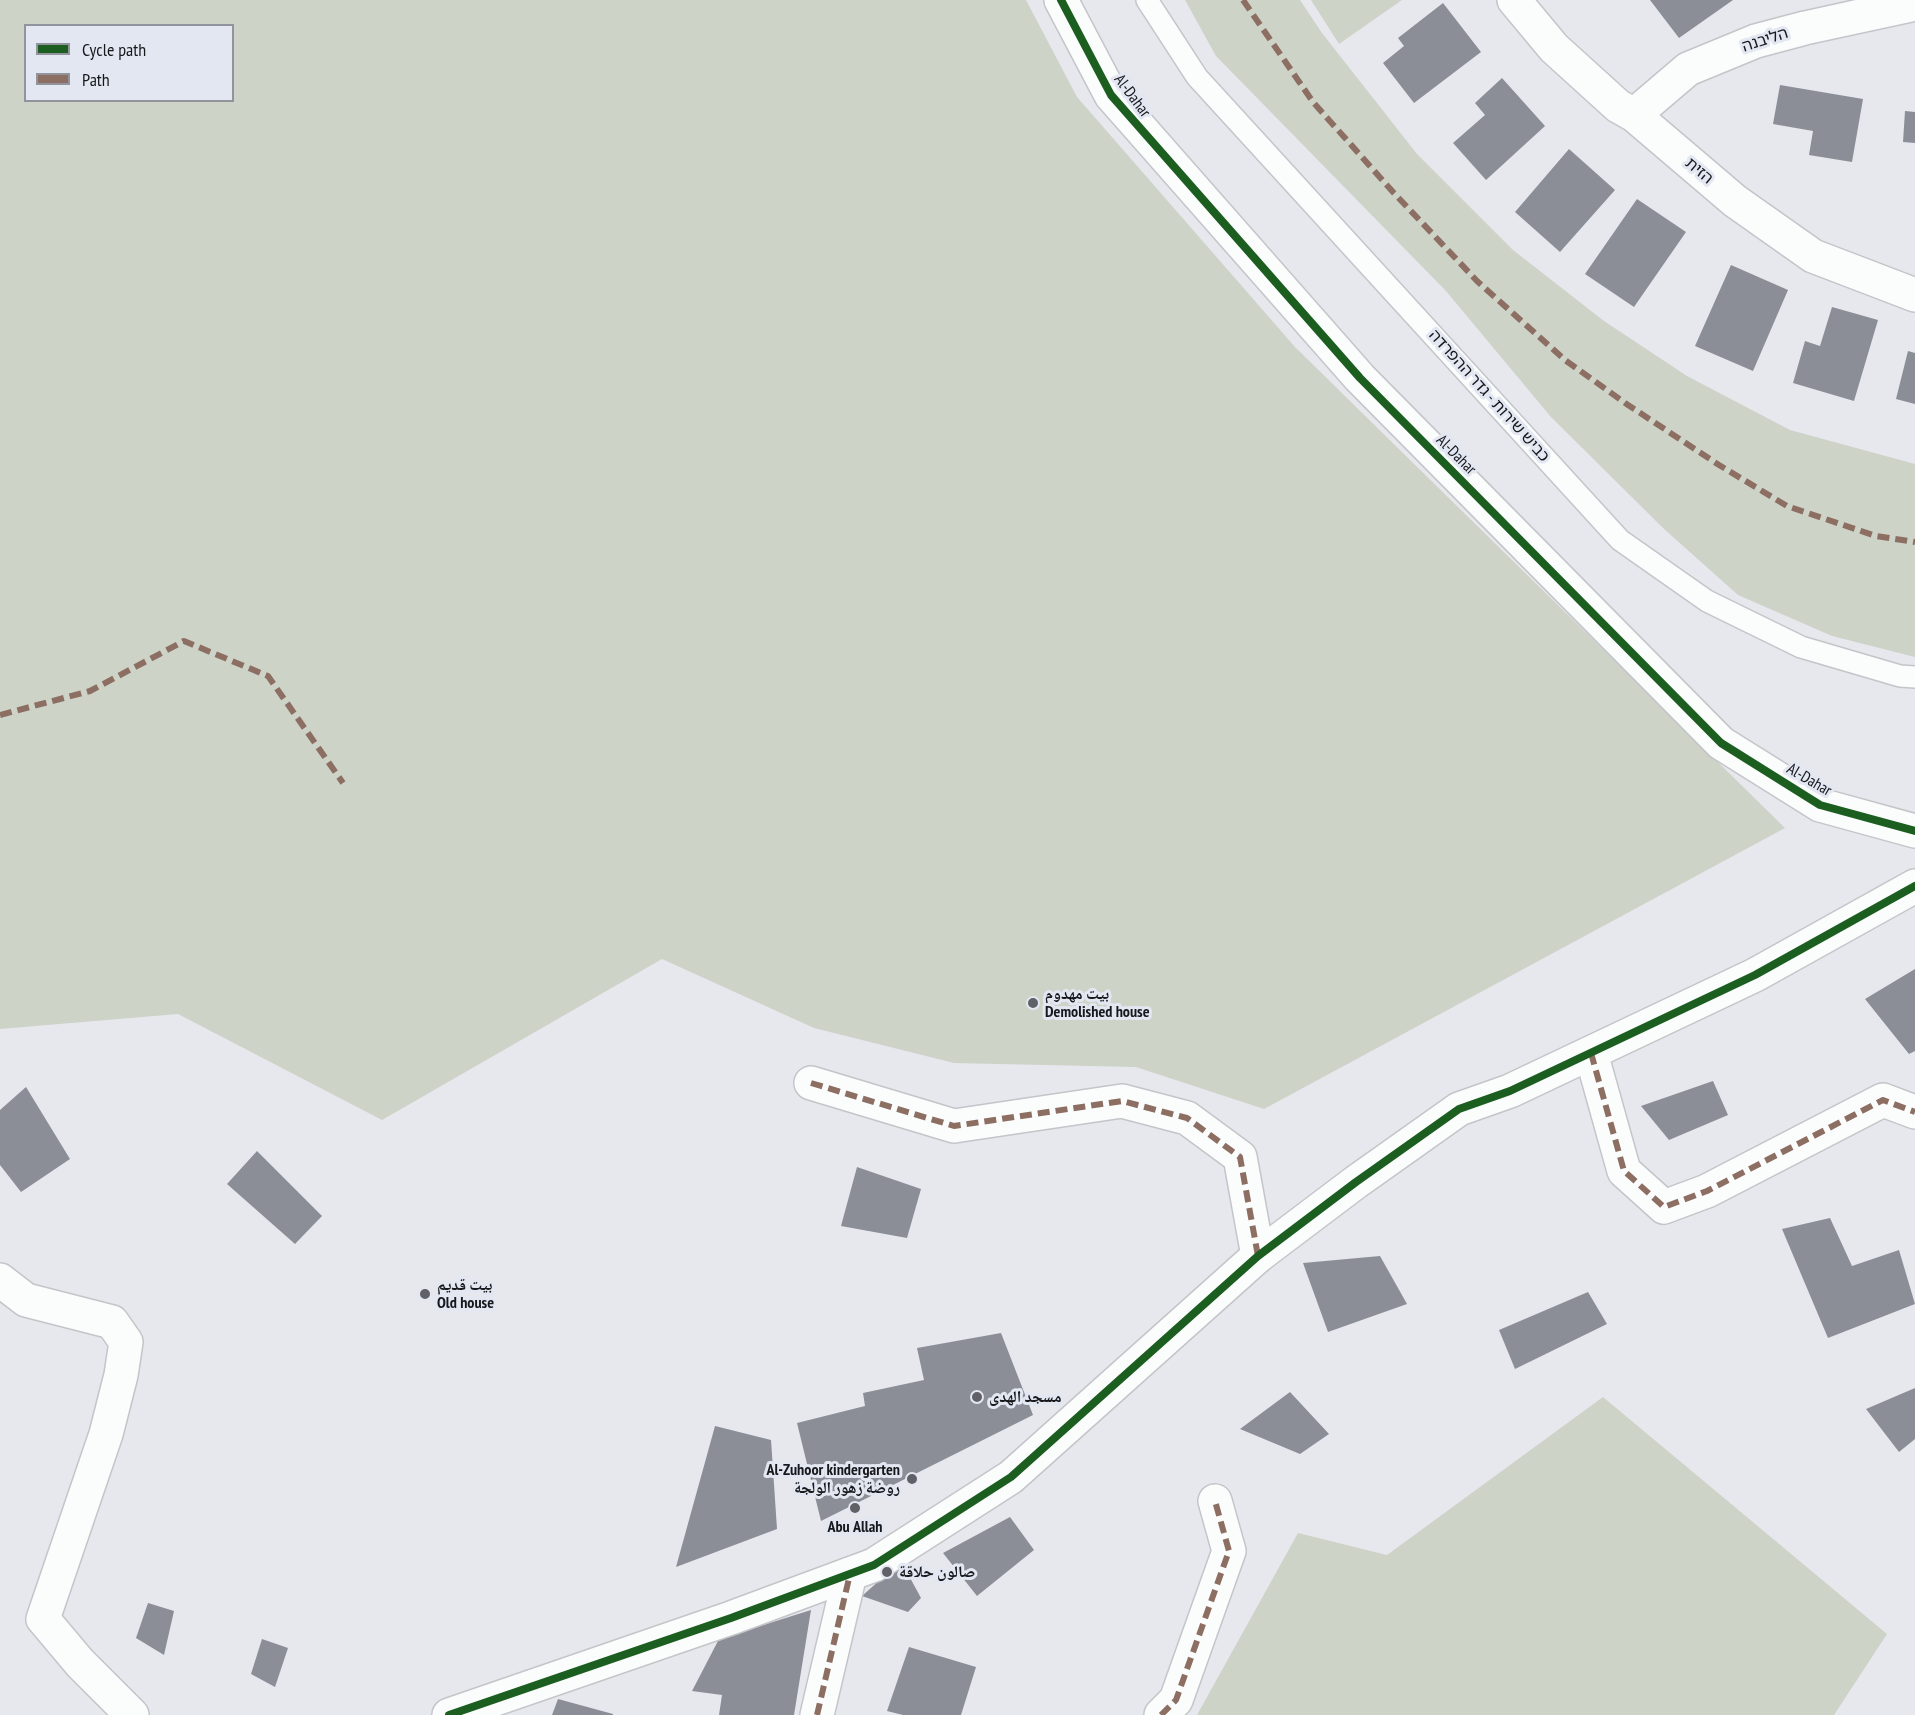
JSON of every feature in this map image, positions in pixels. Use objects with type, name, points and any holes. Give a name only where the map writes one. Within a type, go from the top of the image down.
[{"type":"street","name":"Al-Dahar","points":[[1061,0],[1111,95],[1360,378],[1721,743],[1820,805],[1915,831]]},
{"type":"street","name":"הזית","points":[[1514,0],[1554,48],[1618,106],[1634,115],[1735,201],[1813,256],[1915,295]]},
{"type":"street","name":"הליבנה","points":[[1634,115],[1688,69],[1756,41],[1915,4]]},
{"type":"street","points":[[449,1715],[730,1618],[874,1565],[1011,1477],[1258,1256],[1356,1182],[1459,1109],[1510,1091],[1755,975],[1915,886]]},
{"type":"street","points":[[1591,1053],[1624,1171],[1664,1207],[1707,1191],[1883,1100],[1915,1112]]},
{"type":"street","points":[[811,1083],[954,1126],[1122,1101],[1187,1118],[1240,1157],[1258,1256]]},
{"type":"street","points":[[0,1280],[26,1300],[112,1322],[126,1342],[121,1375],[106,1434],[43,1619],[80,1663],[132,1715]]},
{"type":"street","points":[[1161,1715],[1176,1700],[1229,1551],[1215,1501]]},
{"type":"street","points":[[817,1715],[850,1574]]},
{"type":"lane","name":"כביש שירות - גדר ההפרדה","points":[[1147,0],[1197,77],[1620,540],[1707,601],[1802,647],[1900,676],[1915,677]]},
{"type":"shaded area","points":[[0,0],[1026,0],[1077,97],[1295,347],[1785,828],[1264,1109],[1136,1067],[954,1063],[814,1028],[662,959],[382,1120],[178,1014],[0,1029]]},
{"type":"shaded area","points":[[1185,0],[1300,0],[1322,33],[1417,154],[1513,250],[1604,321],[1687,376],[1790,430],[1915,464],[1915,657],[1832,636],[1738,595],[1663,528],[1551,417],[1446,291],[1216,56]]},
{"type":"shaded area","points":[[1311,0],[1402,0],[1339,44]]},
{"type":"shaded area","points":[[1603,1397],[1887,1634],[1834,1715],[1197,1715],[1298,1533],[1387,1555]]},
{"type":"building","points":[[1650,0],[1733,0],[1679,38]]},
{"type":"building","points":[[1443,3],[1481,52],[1414,103],[1383,63],[1404,46],[1398,38]]},
{"type":"building","points":[[1502,78],[1545,126],[1486,180],[1453,143],[1485,115],[1475,103]]},
{"type":"building","points":[[1780,85],[1863,99],[1852,162],[1809,155],[1813,131],[1773,124]]},
{"type":"building","points":[[1905,111],[1915,112],[1915,143],[1903,142]]},
{"type":"building","points":[[1569,149],[1615,190],[1560,252],[1515,212]]},
{"type":"building","points":[[1637,199],[1686,232],[1634,307],[1585,274]]},
{"type":"building","points":[[1731,265],[1788,290],[1753,371],[1695,346]]},
{"type":"building","points":[[1832,307],[1878,320],[1854,401],[1793,383],[1805,341],[1820,346]]},
{"type":"building","points":[[1908,351],[1915,353],[1915,404],[1896,399]]},
{"type":"building","points":[[1915,969],[1915,1051],[1909,1054],[1865,999]]},
{"type":"building","points":[[1713,1081],[1728,1115],[1669,1140],[1641,1106]]},
{"type":"building","points":[[26,1087],[70,1159],[21,1192],[0,1165],[0,1110]]},
{"type":"building","points":[[257,1151],[322,1216],[295,1244],[227,1184]]},
{"type":"building","points":[[857,1167],[921,1189],[907,1238],[841,1226]]},
{"type":"building","points":[[1830,1218],[1852,1266],[1899,1250],[1915,1304],[1828,1338],[1782,1229]]},
{"type":"building","points":[[1380,1256],[1407,1304],[1328,1332],[1303,1263]]},
{"type":"building","points":[[1588,1292],[1607,1324],[1515,1369],[1499,1330]]},
{"type":"building","points":[[1001,1333],[1033,1415],[821,1521],[797,1423],[865,1406],[863,1393],[924,1380],[917,1348]]},
{"type":"building","points":[[1915,1388],[1915,1439],[1899,1452],[1866,1409]]},
{"type":"building","points":[[1290,1392],[1329,1434],[1300,1454],[1240,1429]]},
{"type":"building","points":[[715,1426],[771,1440],[777,1529],[676,1567]]},
{"type":"building","points":[[1010,1517],[1034,1550],[977,1596],[943,1553]]},
{"type":"building","points":[[901,1561],[921,1598],[908,1612],[862,1596]]},
{"type":"building","points":[[148,1603],[174,1611],[164,1655],[136,1638]]},
{"type":"building","points":[[811,1610],[794,1715],[719,1715],[722,1695],[692,1691],[719,1639]]},
{"type":"building","points":[[262,1639],[288,1648],[275,1687],[251,1674]]},
{"type":"building","points":[[909,1647],[976,1667],[961,1715],[903,1715],[887,1711]]},
{"type":"building","points":[[558,1699],[613,1714],[613,1715],[552,1715]]},
{"type":"marked path","points":[[1243,0],[1313,102],[1393,192],[1477,281],[1565,360],[1719,465],[1787,506],[1876,536],[1915,542]]},
{"type":"marked path","points":[[0,715],[90,691],[184,641],[268,676],[343,783]]},
{"type":"marked path","points":[[1591,1053],[1624,1171],[1664,1207],[1707,1191],[1883,1100],[1915,1112]]},
{"type":"marked path","points":[[811,1083],[954,1126],[1122,1101],[1187,1118],[1240,1157],[1258,1256]]},
{"type":"marked path","points":[[1161,1715],[1176,1700],[1229,1551],[1215,1501]]},
{"type":"marked path","points":[[817,1715],[850,1574]]},
{"type":"cycle path","points":[[1061,0],[1111,95],[1360,378],[1721,743],[1820,805],[1915,831]]},
{"type":"cycle path","points":[[449,1715],[731,1618],[874,1565],[1011,1477],[1258,1256],[1356,1182],[1459,1109],[1510,1091],[1755,975],[1915,886]]},
{"type":"place","name":"بيت مهدوم Demolished house","points":[[1033,1003]]},
{"type":"place","name":"بيت قديم Old house","points":[[425,1294]]},
{"type":"place","name":"مسجد الهدى","points":[[977,1397]]},
{"type":"place","name":"Al-Zuhoor kindergarten روضة زهور الولجة","points":[[912,1479]]},
{"type":"place","name":"Abu Allah","points":[[855,1508]]},
{"type":"place","name":"صالون حلاقة","points":[[887,1572]]}]
